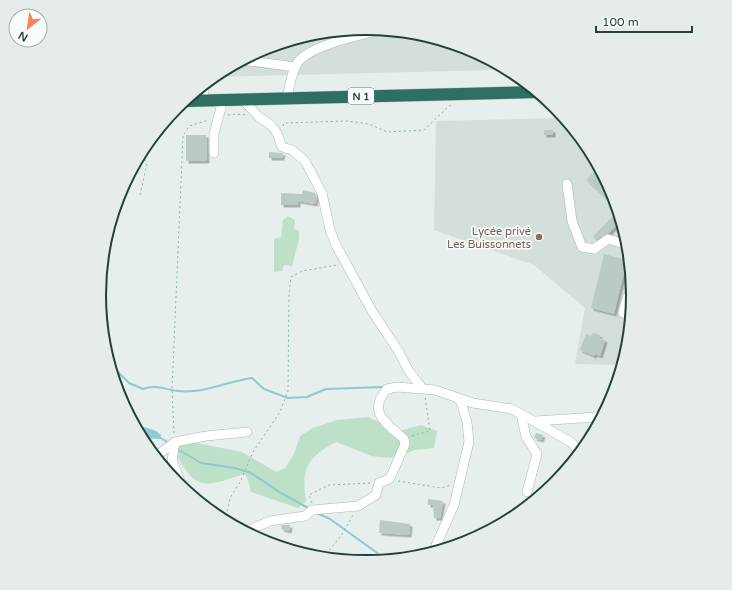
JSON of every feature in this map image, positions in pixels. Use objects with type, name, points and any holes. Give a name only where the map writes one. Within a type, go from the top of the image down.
[{"type":"highway","name":"N 1","points":[[194,100],[528,92]]},
{"type":"street","points":[[288,98],[295,67],[308,53],[361,35]]},
{"type":"street","points":[[252,61],[295,67]]},
{"type":"street","points":[[204,92],[204,100]]},
{"type":"street","points":[[242,99],[259,117],[272,126],[277,133],[282,147],[299,155],[313,176],[322,193],[330,230],[336,245],[372,311],[399,352],[408,370],[423,390]]},
{"type":"street","points":[[214,153],[214,134],[223,100]]},
{"type":"street","points":[[567,184],[572,221],[582,247],[594,249],[608,239],[621,243]]},
{"type":"street","points":[[623,313],[625,304]]},
{"type":"street","points":[[253,529],[270,522],[305,516],[312,510],[358,506],[376,495],[379,483],[389,479],[404,448],[404,439],[383,422],[379,408],[380,399],[387,389],[397,387],[435,390],[473,403],[512,409],[536,421],[571,442],[575,449]]},
{"type":"street","points":[[436,545],[454,505],[469,442],[467,422],[461,402],[458,399]]},
{"type":"street","points":[[521,414],[526,437],[537,454],[527,492]]},
{"type":"street","points":[[536,421],[595,418]]},
{"type":"street","points":[[160,453],[175,442],[206,436],[247,432]]},
{"type":"street","points":[[175,442],[172,460],[177,473]]},
{"type":"path","points":[[277,133],[284,123],[317,121],[347,121],[369,124],[387,132],[424,130],[449,106],[455,104]]},
{"type":"path","points":[[175,442],[172,390],[183,136],[189,126],[219,117],[236,114],[259,117]]},
{"type":"path","points":[[140,195],[147,164],[145,159]]},
{"type":"path","points":[[227,514],[230,498],[240,482],[253,452],[280,412],[288,391],[288,294],[291,277],[302,271],[347,263]]},
{"type":"path","points":[[404,439],[430,431],[423,390]]},
{"type":"path","points":[[389,479],[440,488],[453,484]]},
{"type":"path","points":[[315,510],[309,494],[329,485],[379,483]]},
{"type":"path","points":[[328,552],[341,536],[358,506]]},
{"type":"shaded area","points":[[366,35],[400,37],[433,44],[465,55],[495,70],[226,77],[251,62],[282,49],[332,37]]},
{"type":"shaded area","name":"Lycée privé Les Buissonnets","points":[[556,118],[572,137],[591,165],[599,180],[612,211],[621,244],[624,261],[626,295],[624,329],[616,365],[575,364],[585,308],[534,265],[434,230],[436,121]]},
{"type":"green space","points":[[288,216],[295,220],[294,229],[299,231],[299,239],[292,266],[284,265],[282,271],[274,272],[274,239],[281,237],[283,220]]},
{"type":"green space","points":[[368,417],[399,431],[421,425],[437,431],[434,448],[415,450],[397,457],[387,458],[372,456],[336,442],[318,453],[308,465],[304,480],[306,501],[298,508],[251,492],[245,474],[212,483],[204,484],[197,481],[184,467],[176,454],[180,444],[196,443],[242,452],[276,472],[285,468],[294,454],[300,436],[313,428],[337,420]]},
{"type":"water","points":[[142,426],[156,431],[161,435],[160,439],[150,438]]},
{"type":"building","points":[[544,130],[553,130],[553,135],[544,135]]},
{"type":"building","points":[[186,135],[206,135],[207,161],[186,161]]},
{"type":"building","points":[[269,152],[283,153],[282,158],[269,158]]},
{"type":"building","points":[[594,172],[608,202],[586,180]]},
{"type":"building","points":[[303,190],[315,193],[317,197],[315,204],[298,201],[298,205],[281,205],[281,193],[302,194]]},
{"type":"building","points":[[613,216],[616,226],[609,233],[596,240],[593,236]]},
{"type":"building","points":[[604,254],[624,259],[625,270],[614,314],[591,308]]},
{"type":"building","points":[[593,333],[600,335],[599,338],[605,340],[600,356],[595,354],[594,356],[580,350],[586,334],[591,336]]},
{"type":"building","points":[[536,433],[543,435],[541,440],[534,438]]},
{"type":"building","points":[[428,499],[443,501],[440,518],[434,518],[433,505],[428,505]]},
{"type":"building","points":[[380,520],[410,524],[409,535],[379,533]]},
{"type":"building","points":[[282,525],[290,525],[289,531],[281,529]]},
{"type":"waterway","points":[[118,372],[129,383],[143,389],[157,387],[179,391],[198,391],[252,378],[264,389],[288,398],[307,397],[326,389],[383,387]]},
{"type":"waterway","points":[[159,437],[169,443]]},
{"type":"waterway","points":[[177,449],[201,463],[235,468],[251,473],[281,493],[310,509]]},
{"type":"waterway","points":[[317,513],[330,519],[379,554]]},
{"type":"place","name":"Lycée privé Les Buissonnets","points":[[539,237]]}]
